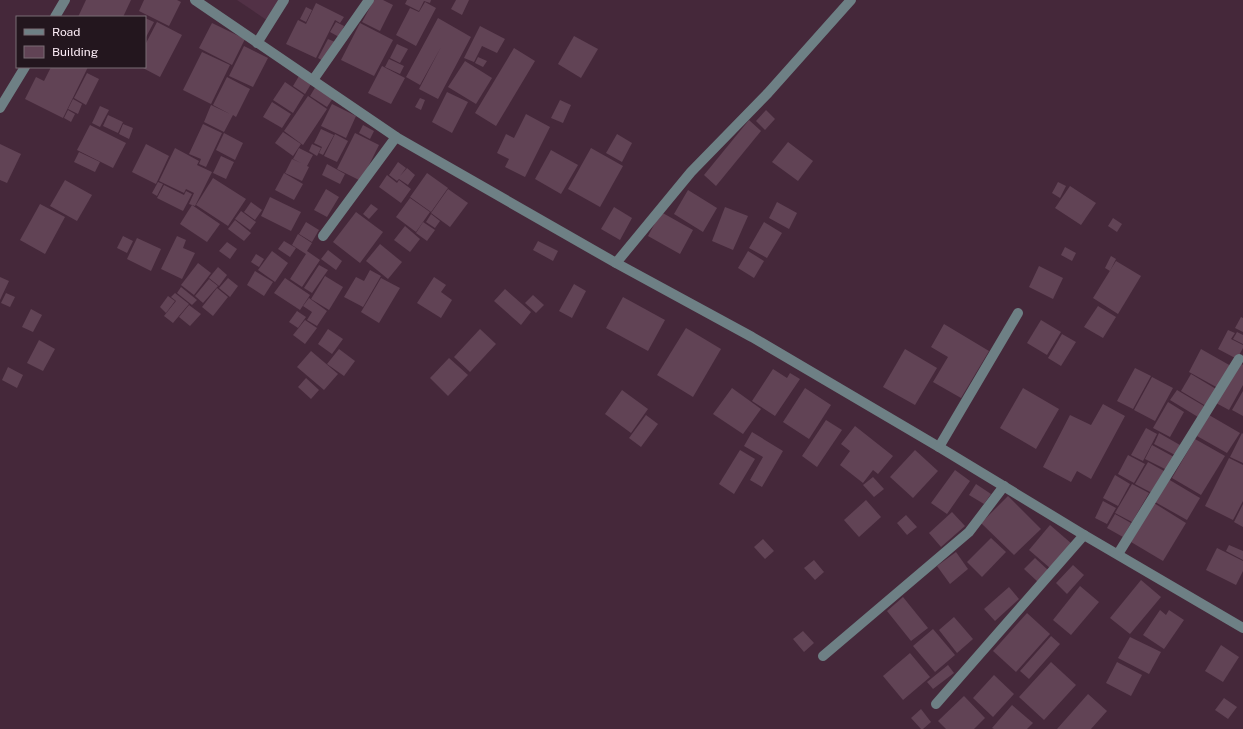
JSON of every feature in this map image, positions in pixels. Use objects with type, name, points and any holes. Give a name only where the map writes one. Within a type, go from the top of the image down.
[{"type":"street","points":[[55,16],[65,0]]},
{"type":"street","points":[[195,0],[396,137],[616,263],[752,337],[1243,628]]},
{"type":"street","points":[[257,43],[284,0]]},
{"type":"street","points":[[313,80],[370,0]]},
{"type":"street","points":[[616,263],[691,172],[768,93],[851,0]]},
{"type":"street","points":[[0,108],[24,68]]},
{"type":"street","points":[[323,236],[396,137]]},
{"type":"street","points":[[939,447],[1018,313]]},
{"type":"street","points":[[1118,554],[1239,359]]},
{"type":"street","points":[[823,656],[969,532],[1004,486]]},
{"type":"street","points":[[936,704],[1084,535]]},
{"type":"shaded area","points":[[237,0],[287,0],[271,23]]},
{"type":"building","points":[[86,0],[131,0],[123,16],[78,16]]},
{"type":"building","points":[[144,0],[177,0],[181,2],[169,26],[139,11]]},
{"type":"building","points":[[374,0],[383,0],[393,5],[380,31],[362,22]]},
{"type":"building","points":[[407,0],[431,0],[430,3],[424,1],[419,11],[405,4]]},
{"type":"building","points":[[456,0],[469,0],[462,15],[451,9]]},
{"type":"building","points":[[425,2],[436,8],[416,46],[396,35],[410,8],[419,12]]},
{"type":"building","points":[[316,3],[344,17],[340,23],[335,20],[316,58],[286,44],[298,20],[306,24]]},
{"type":"building","points":[[306,7],[312,10],[306,22],[300,19]]},
{"type":"building","points":[[146,18],[154,22],[146,37]]},
{"type":"building","points":[[438,18],[471,37],[438,99],[419,89],[441,47],[420,85],[406,77]]},
{"type":"building","points":[[157,22],[182,35],[160,77],[143,68],[146,68],[146,43]]},
{"type":"building","points":[[336,22],[344,26],[339,37],[330,32]]},
{"type":"building","points":[[212,23],[245,39],[232,65],[199,48]]},
{"type":"building","points":[[360,23],[393,40],[374,76],[341,60]]},
{"type":"building","points":[[480,26],[505,39],[497,53],[482,46],[474,62],[464,58]]},
{"type":"building","points":[[574,36],[598,49],[581,78],[558,64]]},
{"type":"building","points":[[328,39],[335,42],[325,62],[318,58]]},
{"type":"building","points":[[397,44],[408,49],[400,63],[390,58]]},
{"type":"building","points":[[244,46],[268,58],[253,87],[229,76]]},
{"type":"building","points":[[514,48],[535,61],[496,126],[475,113]]},
{"type":"building","points":[[202,52],[230,65],[211,104],[183,90]]},
{"type":"building","points":[[478,57],[487,61],[483,67],[475,63]]},
{"type":"building","points":[[389,59],[404,66],[400,74],[385,67]]},
{"type":"building","points":[[465,61],[492,78],[476,104],[448,87]]},
{"type":"building","points":[[382,66],[405,78],[391,104],[368,93]]},
{"type":"building","points":[[50,68],[88,68],[63,118],[25,99],[36,77],[44,81]]},
{"type":"building","points":[[87,73],[99,79],[86,105],[74,98]]},
{"type":"building","points":[[299,76],[311,84],[305,94],[293,86]]},
{"type":"building","points":[[227,77],[250,89],[236,117],[233,115],[224,132],[204,122],[211,105],[230,114],[213,105]]},
{"type":"building","points":[[285,82],[304,95],[293,113],[273,100]]},
{"type":"building","points":[[316,86],[333,98],[327,107],[310,96]]},
{"type":"building","points":[[447,92],[468,102],[452,133],[432,122]]},
{"type":"building","points":[[308,96],[327,109],[303,145],[284,131]]},
{"type":"building","points":[[420,98],[425,100],[421,110],[415,107]]},
{"type":"building","points":[[73,99],[82,104],[78,114],[68,109]]},
{"type":"building","points":[[560,100],[571,105],[563,123],[551,118]]},
{"type":"building","points":[[272,102],[291,114],[282,128],[263,117]]},
{"type":"building","points":[[332,104],[356,116],[346,138],[321,126]]},
{"type":"building","points":[[100,106],[109,110],[100,127],[92,123]]},
{"type":"building","points":[[68,110],[75,114],[71,122],[64,118]]},
{"type":"building","points":[[766,110],[775,119],[765,130],[756,121]]},
{"type":"building","points":[[526,114],[550,127],[525,177],[505,167],[509,159],[497,153],[506,134],[514,138]]},
{"type":"building","points":[[108,115],[123,122],[118,133],[103,126]]},
{"type":"building","points":[[749,120],[761,131],[716,186],[704,175]]},
{"type":"building","points":[[123,124],[133,128],[129,139],[119,134]]},
{"type":"building","points":[[203,124],[222,133],[206,167],[199,164],[201,159],[189,154]]},
{"type":"building","points":[[90,125],[126,143],[113,168],[77,150]]},
{"type":"building","points":[[363,125],[374,131],[370,139],[359,133]]},
{"type":"building","points":[[321,129],[334,135],[323,155],[319,153],[322,147],[314,143]]},
{"type":"building","points":[[283,132],[301,144],[293,156],[275,143]]},
{"type":"building","points":[[224,133],[243,143],[235,160],[216,150]]},
{"type":"building","points":[[355,133],[379,145],[361,181],[337,169]]},
{"type":"building","points":[[335,134],[348,141],[337,162],[324,156]]},
{"type":"building","points":[[617,134],[632,143],[622,162],[606,153]]},
{"type":"building","points":[[788,142],[813,161],[798,181],[772,162]]},
{"type":"building","points":[[0,144],[21,154],[7,183],[0,180]]},
{"type":"building","points":[[146,144],[169,156],[156,184],[132,172]]},
{"type":"building","points":[[312,144],[321,148],[317,156],[309,151]]},
{"type":"building","points":[[175,148],[199,161],[197,165],[212,172],[195,206],[189,204],[194,193],[186,189],[184,193],[159,181]]},
{"type":"building","points":[[299,148],[313,155],[307,166],[309,167],[302,181],[285,173],[292,159],[301,163],[293,159]]},
{"type":"building","points":[[591,148],[623,166],[600,207],[568,189]]},
{"type":"building","points":[[551,150],[578,165],[561,194],[535,179]]},
{"type":"building","points":[[79,152],[100,162],[95,172],[74,162]]},
{"type":"building","points":[[221,156],[234,162],[226,179],[213,173]]},
{"type":"building","points":[[398,162],[406,168],[400,176],[407,168],[415,175],[408,185],[399,179],[397,181],[389,175]]},
{"type":"building","points":[[327,164],[345,174],[340,184],[322,175]]},
{"type":"building","points":[[284,173],[303,184],[294,200],[275,190]]},
{"type":"building","points":[[427,173],[448,188],[431,212],[410,197]]},
{"type":"building","points":[[387,175],[397,183],[399,180],[411,189],[401,203],[379,187]]},
{"type":"building","points":[[213,178],[246,199],[228,226],[196,205]]},
{"type":"building","points":[[65,180],[92,195],[77,221],[50,206]]},
{"type":"building","points":[[158,182],[163,184],[157,196],[152,193]]},
{"type":"building","points":[[1058,182],[1066,186],[1060,198],[1052,193]]},
{"type":"building","points":[[164,185],[184,195],[186,191],[192,194],[183,211],[157,198]]},
{"type":"building","points":[[1070,186],[1096,203],[1081,225],[1055,208]]},
{"type":"building","points":[[326,189],[339,197],[327,217],[314,210]]},
{"type":"building","points":[[448,189],[468,203],[450,227],[431,213]]},
{"type":"building","points":[[688,190],[717,208],[703,232],[674,214]]},
{"type":"building","points":[[270,197],[301,212],[291,231],[261,216]]},
{"type":"building","points":[[410,198],[430,212],[416,232],[396,217]]},
{"type":"building","points":[[251,202],[262,210],[255,220],[244,212]]},
{"type":"building","points":[[777,202],[797,213],[789,229],[769,218]]},
{"type":"building","points":[[40,204],[65,217],[45,254],[20,240]]},
{"type":"building","points":[[371,204],[378,209],[369,219],[363,214]]},
{"type":"building","points":[[192,205],[220,224],[207,242],[180,224]]},
{"type":"building","points":[[614,207],[632,218],[620,240],[601,229]]},
{"type":"building","points":[[725,207],[748,216],[733,250],[712,241]]},
{"type":"building","points":[[241,211],[256,222],[250,230],[235,219]]},
{"type":"building","points":[[356,212],[383,232],[360,263],[333,242]]},
{"type":"building","points":[[661,212],[693,230],[680,254],[648,236]]},
{"type":"building","points":[[431,214],[440,221],[435,228],[426,222]]},
{"type":"building","points":[[1113,218],[1122,224],[1117,232],[1108,226]]},
{"type":"building","points":[[235,220],[251,233],[244,241],[228,229]]},
{"type":"building","points":[[306,222],[319,230],[312,242],[299,234]]},
{"type":"building","points":[[423,222],[435,230],[427,241],[416,233]]},
{"type":"building","points":[[764,222],[782,233],[767,258],[749,248]]},
{"type":"building","points":[[405,226],[420,239],[410,252],[394,240]]},
{"type":"building","points":[[298,234],[312,243],[307,251],[320,260],[302,287],[290,279],[306,254],[292,245]]},
{"type":"building","points":[[123,236],[133,241],[127,253],[117,248]]},
{"type":"building","points":[[177,236],[186,240],[183,248],[195,253],[182,279],[161,269]]},
{"type":"building","points":[[137,238],[161,249],[151,271],[127,259]]},
{"type":"building","points":[[284,241],[296,248],[290,257],[278,249]]},
{"type":"building","points":[[538,241],[558,251],[553,261],[533,250]]},
{"type":"building","points":[[227,242],[237,249],[230,259],[219,251]]},
{"type":"building","points":[[380,244],[402,262],[388,279],[366,261]]},
{"type":"building","points":[[1065,247],[1076,253],[1072,261],[1061,255]]},
{"type":"building","points":[[328,250],[342,261],[336,270],[321,259]]},
{"type":"building","points":[[272,251],[288,263],[275,282],[258,270]]},
{"type":"building","points":[[748,251],[764,261],[754,278],[738,268]]},
{"type":"building","points":[[256,254],[264,259],[259,267],[251,262]]},
{"type":"building","points":[[1111,256],[1116,259],[1110,271],[1105,268]]},
{"type":"building","points":[[1116,261],[1141,276],[1118,314],[1093,298]]},
{"type":"building","points":[[198,263],[211,273],[194,295],[181,285]]},
{"type":"building","points":[[319,265],[328,270],[312,293],[304,288]]},
{"type":"building","points":[[1039,266],[1063,278],[1053,299],[1029,287]]},
{"type":"building","points":[[218,267],[227,275],[219,286],[209,278]]},
{"type":"building","points":[[370,270],[381,276],[363,307],[344,297],[356,277],[364,281]]},
{"type":"building","points":[[255,271],[273,282],[264,296],[247,285]]},
{"type":"building","points":[[325,276],[343,287],[329,310],[311,299]]},
{"type":"building","points":[[0,277],[9,281],[0,300]]},
{"type":"building","points":[[434,277],[446,285],[441,292],[452,300],[441,318],[417,303]]},
{"type":"building","points":[[228,278],[238,286],[230,297],[219,288]]},
{"type":"building","points":[[285,278],[310,295],[300,310],[274,293]]},
{"type":"building","points":[[381,278],[400,288],[379,323],[361,312]]},
{"type":"building","points":[[209,279],[218,286],[203,303],[195,296]]},
{"type":"building","points":[[574,284],[586,291],[572,318],[559,311]]},
{"type":"building","points":[[181,287],[197,300],[192,305],[177,293]]},
{"type":"building","points":[[217,288],[228,297],[213,316],[202,307]]},
{"type":"building","points":[[505,289],[531,312],[521,325],[494,301]]},
{"type":"building","points":[[6,293],[15,297],[10,307],[1,303]]},
{"type":"building","points":[[175,293],[189,304],[173,323],[164,316],[176,301],[171,297]]},
{"type":"building","points":[[533,295],[544,305],[536,313],[525,303]]},
{"type":"building","points":[[168,296],[175,301],[166,313],[160,307]]},
{"type":"building","points":[[623,297],[665,320],[648,351],[606,328]]},
{"type":"building","points":[[309,298],[327,311],[317,326],[307,320],[312,312],[303,306]]},
{"type":"building","points":[[189,305],[201,314],[190,326],[179,317]]},
{"type":"building","points":[[1098,306],[1116,317],[1103,338],[1084,327]]},
{"type":"building","points":[[31,309],[42,315],[33,332],[22,327]]},
{"type":"building","points":[[297,311],[306,317],[298,328],[289,322]]},
{"type":"building","points":[[1241,317],[1243,318],[1243,332],[1235,328]]},
{"type":"building","points":[[305,320],[317,328],[305,344],[293,335]]},
{"type":"building","points":[[1041,320],[1061,332],[1047,355],[1027,343]]},
{"type":"building","points":[[944,324],[989,351],[961,398],[933,382],[948,357],[931,347]]},
{"type":"building","points":[[686,328],[721,349],[693,397],[657,375]]},
{"type":"building","points":[[328,329],[343,339],[332,354],[318,344]]},
{"type":"building","points":[[480,329],[496,344],[470,372],[454,357]]},
{"type":"building","points":[[1228,330],[1235,333],[1231,339],[1243,345],[1237,359],[1218,349]]},
{"type":"building","points":[[1237,332],[1243,335],[1243,344],[1233,339]]},
{"type":"building","points":[[1062,334],[1076,342],[1061,366],[1048,358]]},
{"type":"building","points":[[39,340],[55,349],[43,371],[27,363]]},
{"type":"building","points":[[339,349],[355,361],[344,376],[327,364]]},
{"type":"building","points":[[905,349],[937,368],[915,405],[883,387]]},
{"type":"building","points":[[1201,349],[1231,366],[1218,388],[1189,372]]},
{"type":"building","points":[[311,351],[338,374],[324,390],[297,367]]},
{"type":"building","points":[[449,358],[468,375],[448,396],[430,378]]},
{"type":"building","points":[[1240,363],[1243,365],[1243,385],[1229,410],[1216,403]]},
{"type":"building","points":[[8,367],[23,375],[17,388],[2,380]]},
{"type":"building","points":[[1135,368],[1151,376],[1133,409],[1117,401]]},
{"type":"building","points":[[773,369],[787,378],[790,373],[800,379],[775,416],[752,401]]},
{"type":"building","points":[[1191,374],[1216,389],[1206,406],[1181,391]]},
{"type":"building","points":[[1152,377],[1173,388],[1155,421],[1134,410]]},
{"type":"building","points":[[306,378],[319,390],[311,399],[298,387]]},
{"type":"building","points":[[732,388],[761,409],[743,434],[713,414]]},
{"type":"building","points":[[805,388],[831,405],[809,439],[783,422]]},
{"type":"building","points":[[1023,388],[1059,409],[1036,449],[1000,428]]},
{"type":"building","points":[[622,390],[648,409],[631,433],[605,414]]},
{"type":"building","points":[[1177,390],[1204,406],[1198,417],[1170,400]]},
{"type":"building","points":[[1243,391],[1243,416],[1232,410]]},
{"type":"building","points":[[1168,402],[1184,412],[1170,437],[1153,428]]},
{"type":"building","points":[[1103,404],[1125,416],[1091,479],[1077,471],[1071,482],[1043,467],[1070,415],[1091,425]]},
{"type":"building","points":[[646,415],[658,424],[641,447],[629,438]]},
{"type":"building","points":[[1209,415],[1240,433],[1227,453],[1197,436]]},
{"type":"building","points":[[826,420],[842,430],[817,467],[802,456]]},
{"type":"building","points":[[855,426],[893,456],[878,474],[873,470],[863,483],[840,465],[850,451],[841,444]]},
{"type":"building","points":[[1146,428],[1157,434],[1143,461],[1131,455]]},
{"type":"building","points":[[752,432],[783,451],[762,487],[750,480],[763,457],[744,446]]},
{"type":"building","points":[[1159,433],[1180,445],[1175,455],[1154,444]]},
{"type":"building","points":[[1242,433],[1243,434],[1243,463],[1230,457]]},
{"type":"building","points":[[1195,439],[1225,456],[1201,495],[1172,478]]},
{"type":"building","points":[[1152,445],[1174,457],[1167,470],[1145,459]]},
{"type":"building","points":[[740,450],[755,459],[734,494],[719,484]]},
{"type":"building","points":[[915,450],[938,471],[913,498],[890,477]]},
{"type":"building","points":[[1128,455],[1145,464],[1134,483],[1118,474]]},
{"type":"building","points":[[1229,458],[1243,465],[1243,501],[1233,520],[1205,506]]},
{"type":"building","points":[[1148,462],[1164,471],[1152,493],[1135,484]]},
{"type":"building","points":[[955,470],[970,481],[947,514],[931,503]]},
{"type":"building","points":[[1115,475],[1130,484],[1118,506],[1103,498]]},
{"type":"building","points":[[873,477],[884,489],[874,497],[863,485]]},
{"type":"building","points":[[1168,479],[1200,498],[1187,520],[1155,502]]},
{"type":"building","points":[[976,484],[991,494],[984,504],[969,495]]},
{"type":"building","points":[[1132,484],[1149,493],[1132,522],[1115,513]]},
{"type":"building","points":[[1008,496],[1041,529],[1014,555],[981,523]]},
{"type":"building","points":[[866,500],[881,517],[859,537],[844,520]]},
{"type":"building","points":[[1103,501],[1116,508],[1107,524],[1095,518]]},
{"type":"building","points":[[1154,503],[1186,523],[1163,561],[1131,542]]},
{"type":"building","points":[[1243,504],[1243,527],[1234,522]]},
{"type":"building","points":[[952,512],[965,526],[941,547],[929,533]]},
{"type":"building","points":[[1115,514],[1131,523],[1123,537],[1107,528]]},
{"type":"building","points":[[906,515],[917,527],[907,535],[897,523]]},
{"type":"building","points":[[1050,525],[1072,544],[1050,568],[1029,550]]},
{"type":"building","points":[[991,538],[1006,552],[982,577],[967,562]]},
{"type":"building","points":[[763,539],[774,551],[765,559],[754,547]]},
{"type":"building","points":[[1229,545],[1243,551],[1243,560],[1226,551]]},
{"type":"building","points":[[1217,548],[1243,561],[1243,571],[1236,585],[1206,570]]},
{"type":"building","points":[[956,552],[968,569],[950,584],[937,566]]},
{"type":"building","points":[[1035,558],[1049,571],[1038,582],[1024,569]]},
{"type":"building","points":[[814,560],[824,572],[815,580],[804,568]]},
{"type":"building","points":[[1073,565],[1084,575],[1067,594],[1056,583]]},
{"type":"building","points":[[1141,580],[1161,597],[1130,634],[1110,618]]},
{"type":"building","points":[[1080,586],[1099,602],[1071,635],[1053,620]]},
{"type":"building","points":[[1009,587],[1019,599],[995,621],[984,609]]},
{"type":"building","points":[[903,597],[928,628],[911,641],[887,611]]},
{"type":"building","points":[[1160,610],[1166,615],[1169,610],[1184,620],[1164,649],[1143,635]]},
{"type":"building","points":[[1027,613],[1050,634],[1016,672],[993,651]]},
{"type":"building","points":[[954,617],[973,639],[957,653],[939,630]]},
{"type":"building","points":[[933,629],[955,655],[935,672],[913,646]]},
{"type":"building","points":[[803,631],[814,643],[804,652],[793,639]]},
{"type":"building","points":[[1051,636],[1060,644],[1029,679],[1020,671]]},
{"type":"building","points":[[1130,637],[1161,652],[1149,674],[1118,658]]},
{"type":"building","points":[[1221,645],[1239,657],[1223,682],[1205,671]]},
{"type":"building","points":[[910,653],[930,677],[903,700],[883,676]]},
{"type":"building","points":[[1051,662],[1076,685],[1044,720],[1019,697]]},
{"type":"building","points":[[1117,662],[1142,675],[1131,696],[1106,683]]},
{"type":"building","points":[[948,665],[954,673],[933,689],[927,682]]},
{"type":"building","points":[[994,675],[1014,694],[993,717],[973,698]]},
{"type":"building","points":[[1088,694],[1107,711],[1091,729],[1057,729]]},
{"type":"building","points":[[964,696],[985,718],[974,729],[946,729],[938,721]]},
{"type":"building","points":[[1224,698],[1237,707],[1228,719],[1215,710]]},
{"type":"building","points":[[1012,705],[1033,723],[1027,729],[992,728]]},
{"type":"building","points":[[921,709],[931,722],[923,729],[921,729],[911,718]]}]
